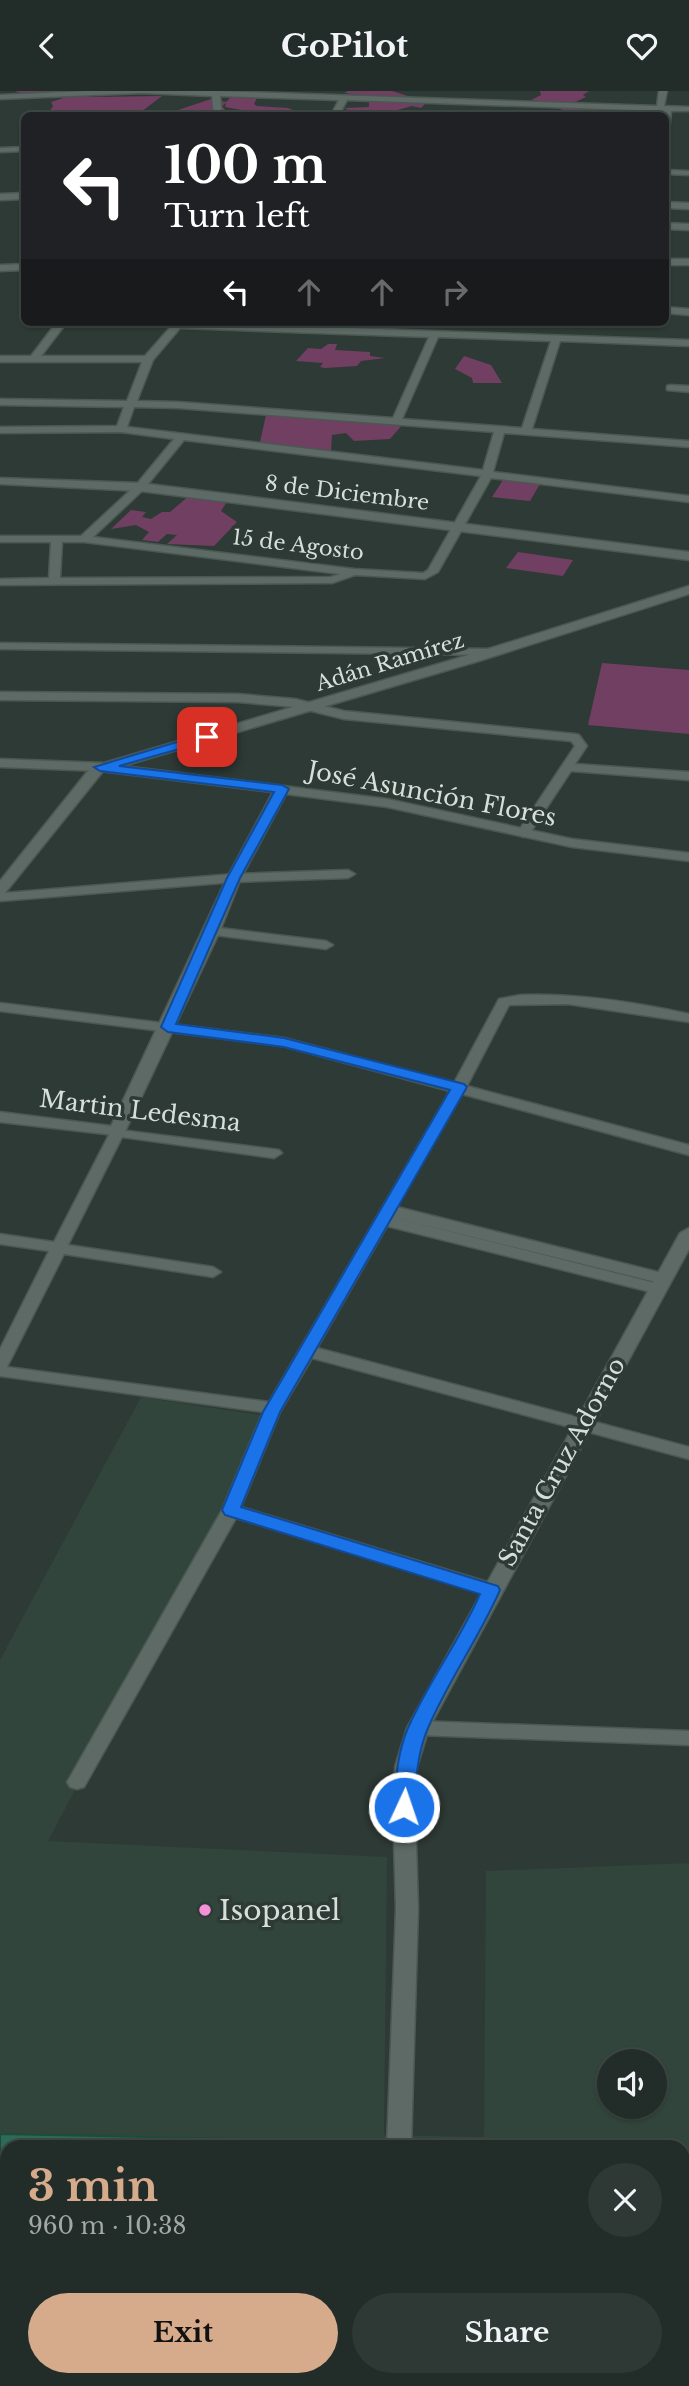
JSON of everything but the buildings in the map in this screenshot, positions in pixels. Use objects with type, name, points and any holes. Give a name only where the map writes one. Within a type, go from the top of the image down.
[{"type":"street","points":[[0,97],[142,91],[344,97],[366,95],[689,109]]},
{"type":"street","points":[[663,91],[664,112]]},
{"type":"street","points":[[216,93],[218,112]]},
{"type":"street","points":[[336,112],[344,97]]},
{"type":"street","points":[[0,150],[21,149]]},
{"type":"street","points":[[669,172],[689,173]]},
{"type":"street","points":[[0,197],[21,196]]},
{"type":"street","points":[[669,205],[689,206]]},
{"type":"street","points":[[669,226],[689,227]]},
{"type":"street","points":[[669,261],[689,263]]},
{"type":"street","points":[[0,280],[5,268]]},
{"type":"street","points":[[669,310],[689,312]]},
{"type":"street","points":[[34,359],[59,326]]},
{"type":"street","points":[[121,429],[148,359],[178,326]]},
{"type":"street","points":[[226,326],[433,335],[541,334],[556,339],[689,343]]},
{"type":"street","points":[[396,422],[433,335]]},
{"type":"street","points":[[526,431],[556,339]]},
{"type":"street","points":[[0,359],[148,359]]},
{"type":"street","points":[[670,388],[689,389]]},
{"type":"street","points":[[0,402],[133,403],[689,444]]},
{"type":"street","points":[[0,430],[121,429],[179,439],[689,499]]},
{"type":"street","name":"15 de Agosto","points":[[0,539],[84,539],[354,572],[425,576],[432,572],[487,475],[500,430]]},
{"type":"street","points":[[84,539],[141,487],[179,439]]},
{"type":"street","name":"8 de Diciembre","points":[[0,481],[141,487],[689,556]]},
{"type":"street","points":[[54,581],[57,540]]},
{"type":"street","points":[[0,582],[332,580],[354,572]]},
{"type":"street","name":"Adán Ramírez","points":[[100,767],[493,652],[689,590]]},
{"type":"street","points":[[0,646],[493,652]]},
{"type":"street","points":[[0,696],[238,698],[313,706],[344,715],[575,738],[580,745],[523,834]]},
{"type":"street","name":"José Asunción Flores","points":[[0,763],[100,767],[387,803],[572,843],[689,857]]},
{"type":"street","points":[[0,890],[100,767]]},
{"type":"street","points":[[568,767],[689,776]]},
{"type":"street","points":[[0,1365],[168,1027],[234,878],[282,789]]},
{"type":"street","points":[[0,897],[234,878],[348,874]]},
{"type":"street","points":[[212,931],[326,945]]},
{"type":"street","points":[[77,1782],[231,1510],[274,1408],[459,1087],[504,1002],[521,999],[621,1006],[689,1018]]},
{"type":"street","points":[[0,1007],[284,1042],[689,1150]]},
{"type":"street","name":"Martin Ledesma","points":[[0,1117],[274,1153]]},
{"type":"street","points":[[386,1215],[662,1284]]},
{"type":"street","name":"Santa Cruz Adorno","points":[[399,2140],[407,1909],[404,1807],[406,1767],[418,1728],[475,1626],[491,1590],[689,1233]]},
{"type":"street","points":[[0,1239],[213,1272]]},
{"type":"street","points":[[307,1351],[689,1453]]},
{"type":"street","points":[[0,1371],[274,1408]]},
{"type":"street","points":[[231,1510],[491,1590]]},
{"type":"street","points":[[418,1728],[689,1738]]},
{"type":"shaded area","points":[[15,91],[94,91],[81,94],[90,97],[162,96],[141,112],[49,112],[53,106],[51,102],[72,95],[27,95]]},
{"type":"shaded area","points":[[392,91],[427,102],[421,108],[412,106],[394,112],[352,112],[344,108],[369,107],[369,102],[402,100],[344,93]]},
{"type":"shaded area","points":[[540,91],[589,91],[583,95],[586,97],[571,104],[593,110],[562,112],[565,111],[558,108],[559,106],[531,100],[541,95]]},
{"type":"shaded area","points":[[232,96],[257,98],[254,104],[257,106],[288,108],[298,112],[253,112],[225,107],[226,103],[222,106],[226,112],[175,111],[211,99],[226,102]]},
{"type":"shaded area","points":[[328,344],[337,344],[335,350],[370,352],[370,356],[385,358],[361,361],[357,366],[325,368],[320,367],[323,363],[296,361],[308,348],[321,349]]},
{"type":"shaded area","points":[[464,356],[491,365],[502,383],[473,383],[472,378],[455,369]]},
{"type":"shaded area","points":[[266,415],[403,424],[390,439],[354,441],[346,433],[332,435],[331,451],[260,442]]},
{"type":"shaded area","points":[[503,480],[540,484],[530,501],[492,497]]},
{"type":"shaded area","points":[[190,495],[228,500],[221,511],[237,522],[214,546],[167,544],[177,535],[167,534],[158,542],[142,540],[149,532],[136,525],[111,529],[131,510],[146,512],[142,517],[151,519],[162,512],[170,512]]},
{"type":"shaded area","points":[[518,552],[573,560],[563,576],[506,568]]},
{"type":"shaded area","points":[[602,663],[689,670],[689,734],[588,725]]},
{"type":"shaded area","points":[[141,1397],[273,1417],[48,1841],[387,1857],[384,2135],[484,2137],[486,1871],[689,1863],[689,2140],[0,2140],[0,1660]]},
{"type":"place","name":"Isopanel","points":[[205,1910]]},
{"type":"route","points":[[207,737],[100,767],[282,789],[234,878],[168,1027],[284,1042],[459,1087],[272,1412],[231,1510],[491,1590],[475,1626],[418,1728],[406,1767],[404,1807]]}]
